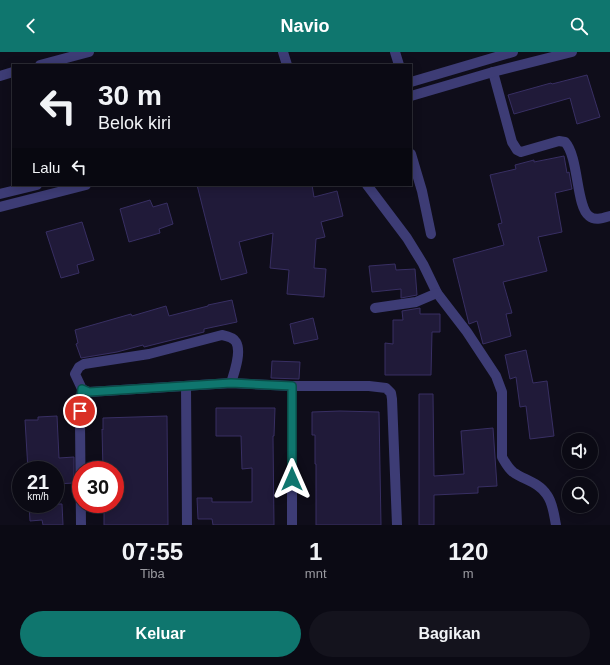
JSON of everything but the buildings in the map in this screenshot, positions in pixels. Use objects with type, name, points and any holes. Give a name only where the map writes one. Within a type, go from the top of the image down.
[{"type":"street","points":[[44,64],[89,52]]},
{"type":"street","points":[[283,52],[287,64]]},
{"type":"street","points":[[395,52],[399,64]]},
{"type":"street","points":[[412,96],[493,72],[572,52]]},
{"type":"street","points":[[412,82],[506,53]]},
{"type":"street","points":[[0,76],[12,72]]},
{"type":"street","points":[[493,72],[505,120],[512,142],[517,150],[521,152],[559,141],[565,142],[571,152],[586,213],[595,219],[610,216]]},
{"type":"street","points":[[412,157],[422,191],[431,234]]},
{"type":"street","points":[[0,194],[33,186]]},
{"type":"street","points":[[0,206],[82,186]]},
{"type":"street","points":[[368,186],[407,238],[438,293],[467,332],[496,376],[502,392],[502,457],[513,472],[538,486],[547,494],[552,503],[556,525]]},
{"type":"street","points":[[375,308],[416,302],[438,293]]},
{"type":"street","points":[[81,525],[80,422],[82,389],[75,374],[79,367],[84,364],[149,354],[222,335],[236,341],[239,348],[236,369],[231,383]]},
{"type":"street","points":[[82,389],[89,392],[231,383],[292,386],[362,386],[386,388],[398,386]]},
{"type":"street","points":[[186,386],[187,525]]},
{"type":"street","points":[[292,386],[292,525]]},
{"type":"street","points":[[386,388],[391,393],[392,399],[397,525]]},
{"type":"route","points":[[80,411],[82,389],[89,392],[231,383],[292,386],[292,479]]}]
